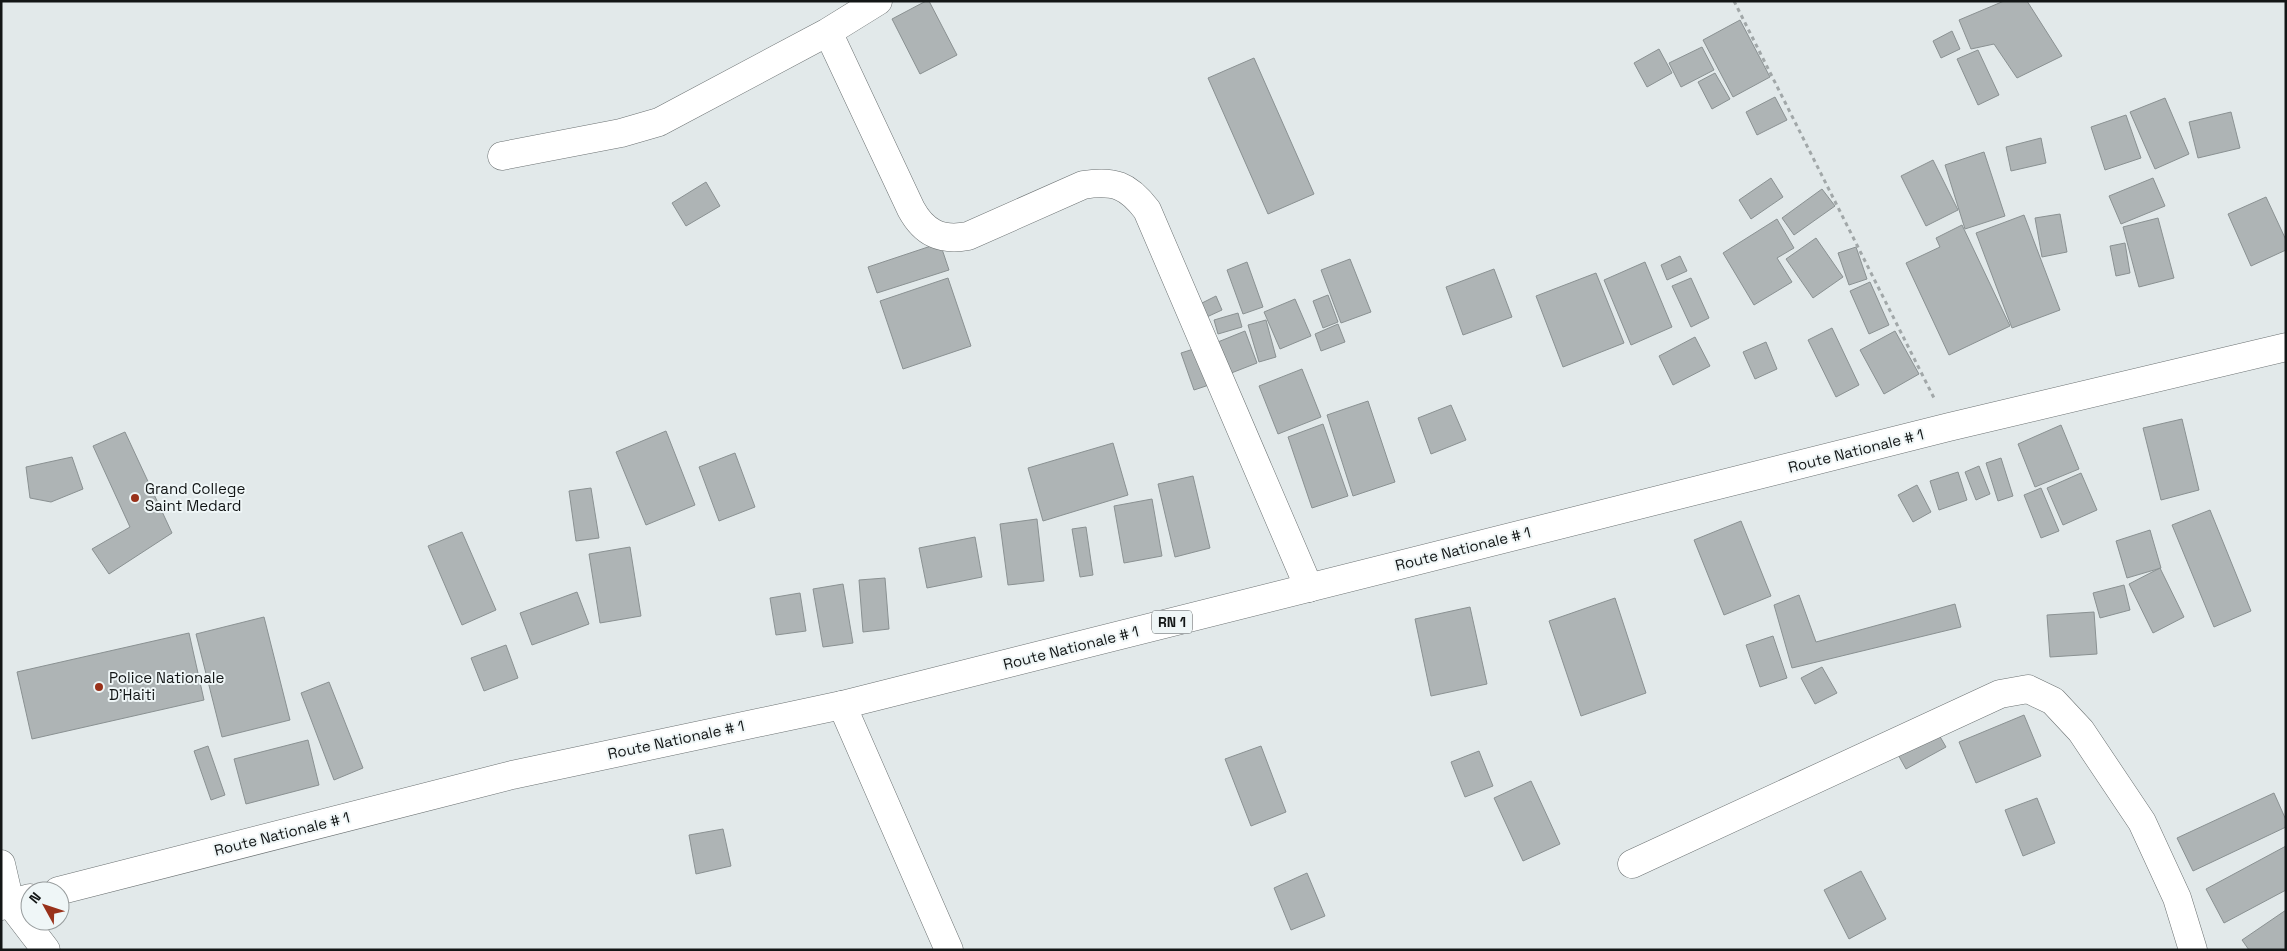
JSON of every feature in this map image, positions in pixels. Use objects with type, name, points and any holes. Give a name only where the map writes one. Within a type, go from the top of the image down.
[{"type":"street","points":[[502,156],[621,133],[660,122],[828,32],[878,1]]},
{"type":"street","points":[[828,32],[911,209],[919,224],[934,234],[953,239],[968,236],[1083,185],[1103,182],[1120,185],[1136,196],[1147,210],[1309,588]]},
{"type":"street","name":"Route Nationale # 1","points":[[70,888],[512,775],[842,705],[1949,427],[2286,347]]},
{"type":"street","points":[[1632,864],[2000,694],[2028,689],[2053,701],[2081,732],[2142,822],[2177,898],[2190,949]]},
{"type":"street","points":[[842,705],[949,950]]},
{"type":"street","points":[[1,864],[14,902],[46,950]]},
{"type":"path","points":[[1734,1],[1949,427]]},
{"type":"building","points":[[929,1],[957,55],[920,74],[892,19]]},
{"type":"building","points":[[2004,1],[2027,1],[2062,56],[2017,78],[1994,44],[1971,49],[1959,20]]},
{"type":"building","points":[[1740,20],[1770,77],[1733,97],[1703,40]]},
{"type":"building","points":[[1952,31],[1960,49],[1941,58],[1933,41]]},
{"type":"building","points":[[1702,47],[1714,70],[1681,87],[1669,63]]},
{"type":"building","points":[[1659,49],[1672,73],[1647,87],[1634,63]]},
{"type":"building","points":[[1978,50],[1999,95],[1978,105],[1957,59]]},
{"type":"building","points":[[1254,58],[1314,194],[1268,214],[1208,78]]},
{"type":"building","points":[[1715,73],[1730,99],[1712,109],[1698,82]]},
{"type":"building","points":[[1775,97],[1787,120],[1757,135],[1746,112]]},
{"type":"building","points":[[2165,98],[2189,154],[2155,169],[2130,112]]},
{"type":"building","points":[[2231,112],[2240,148],[2198,158],[2189,122]]},
{"type":"building","points":[[2126,115],[2141,158],[2105,170],[2091,127]]},
{"type":"building","points":[[2041,138],[2046,163],[2011,171],[2006,147]]},
{"type":"building","points":[[1984,152],[2005,216],[1965,229],[1945,165]]},
{"type":"building","points":[[1933,160],[1958,210],[1926,226],[1901,176]]},
{"type":"building","points":[[1771,178],[1783,197],[1751,219],[1739,200]]},
{"type":"building","points":[[2153,178],[2165,206],[2121,224],[2109,196]]},
{"type":"building","points":[[706,182],[720,206],[686,226],[672,203]]},
{"type":"building","points":[[1822,189],[1835,206],[1794,235],[1782,218]]},
{"type":"building","points":[[2266,197],[2286,240],[2286,250],[2251,266],[2228,214]]},
{"type":"building","points":[[2060,214],[2067,252],[2042,257],[2035,218]]},
{"type":"building","points":[[2024,215],[2060,310],[2012,328],[1976,233]]},
{"type":"building","points":[[2158,218],[2174,278],[2139,287],[2123,227]]},
{"type":"building","points":[[1777,219],[1794,248],[1777,258],[1792,282],[1754,305],[1723,253]]},
{"type":"building","points":[[1962,225],[2010,326],[1949,355],[1906,263],[1940,247],[1936,238]]},
{"type":"building","points":[[1816,238],[1843,277],[1813,298],[1786,259]]},
{"type":"building","points":[[940,243],[949,270],[877,293],[868,267]]},
{"type":"building","points":[[2125,243],[2130,273],[2116,276],[2110,246]]},
{"type":"building","points":[[1856,247],[1867,279],[1849,285],[1838,253]]},
{"type":"building","points":[[1680,256],[1687,271],[1667,280],[1661,265]]},
{"type":"building","points":[[1350,259],[1371,312],[1341,323],[1321,270]]},
{"type":"building","points":[[1247,262],[1263,307],[1243,314],[1227,270]]},
{"type":"building","points":[[1645,262],[1672,327],[1631,345],[1604,280]]},
{"type":"building","points":[[1494,269],[1512,317],[1463,335],[1446,287]]},
{"type":"building","points":[[1596,273],[1624,343],[1563,367],[1536,296]]},
{"type":"building","points":[[948,278],[971,346],[903,369],[880,301]]},
{"type":"building","points":[[1691,278],[1709,318],[1691,327],[1672,286]]},
{"type":"building","points":[[1870,282],[1889,325],[1869,334],[1850,291]]},
{"type":"building","points":[[1328,295],[1338,322],[1323,328],[1313,301]]},
{"type":"building","points":[[1216,296],[1222,310],[1198,321],[1192,308]]},
{"type":"building","points":[[1295,299],[1311,336],[1280,349],[1264,312]]},
{"type":"building","points":[[1238,313],[1242,327],[1218,334],[1214,320]]},
{"type":"building","points":[[1266,320],[1276,357],[1259,362],[1248,325]]},
{"type":"building","points":[[1338,324],[1345,342],[1321,351],[1315,334]]},
{"type":"building","points":[[1832,328],[1859,385],[1836,397],[1808,340]]},
{"type":"building","points":[[1245,331],[1257,363],[1221,377],[1208,346]]},
{"type":"building","points":[[1895,331],[1919,374],[1884,394],[1860,350]]},
{"type":"building","points":[[1695,337],[1710,366],[1673,385],[1659,356]]},
{"type":"building","points":[[1766,342],[1777,369],[1755,379],[1743,352]]},
{"type":"building","points":[[1203,346],[1215,383],[1194,390],[1181,353]]},
{"type":"building","points":[[1302,369],[1321,417],[1278,434],[1259,386]]},
{"type":"building","points":[[1368,401],[1395,482],[1353,496],[1327,415]]},
{"type":"building","points":[[1451,405],[1466,440],[1431,454],[1418,418]]},
{"type":"building","points":[[2182,419],[2199,490],[2161,500],[2143,428]]},
{"type":"building","points":[[1323,424],[1348,496],[1312,508],[1288,437]]},
{"type":"building","points":[[2061,425],[2079,469],[2035,487],[2018,444]]},
{"type":"building","points":[[666,431],[695,505],[646,525],[616,452]]},
{"type":"building","points":[[125,432],[172,533],[109,574],[92,549],[130,527],[93,446]]},
{"type":"building","points":[[1113,443],[1128,495],[1043,521],[1028,468]]},
{"type":"building","points":[[735,453],[755,507],[719,521],[699,467]]},
{"type":"building","points":[[72,457],[83,489],[51,502],[30,498],[26,467]]},
{"type":"building","points":[[2001,458],[2013,496],[1998,501],[1986,463]]},
{"type":"building","points":[[1979,466],[1990,494],[1976,500],[1965,472]]},
{"type":"building","points":[[1958,472],[1967,500],[1939,510],[1930,481]]},
{"type":"building","points":[[2081,473],[2097,510],[2063,525],[2047,488]]},
{"type":"building","points":[[1193,476],[1210,548],[1175,557],[1158,484]]},
{"type":"building","points":[[1917,485],[1931,512],[1913,522],[1898,495]]},
{"type":"building","points":[[591,488],[599,538],[576,541],[569,491]]},
{"type":"building","points":[[2041,488],[2059,531],[2041,538],[2024,495]]},
{"type":"building","points":[[1152,499],[1162,556],[1124,563],[1114,506]]},
{"type":"building","points":[[2210,510],[2251,611],[2214,627],[2172,525]]},
{"type":"building","points":[[1037,519],[1044,581],[1008,585],[1000,524]]},
{"type":"building","points":[[1741,521],[1771,596],[1724,615],[1694,540]]},
{"type":"building","points":[[1086,527],[1093,575],[1080,577],[1072,529]]},
{"type":"building","points":[[2150,530],[2161,568],[2127,578],[2116,541]]},
{"type":"building","points":[[462,532],[496,610],[462,625],[428,546]]},
{"type":"building","points":[[975,537],[982,577],[927,588],[919,548]]},
{"type":"building","points":[[630,547],[641,616],[600,623],[589,554]]},
{"type":"building","points":[[2160,568],[2184,617],[2153,633],[2129,584]]},
{"type":"building","points":[[885,578],[889,629],[863,632],[859,580]]},
{"type":"building","points":[[843,584],[853,643],[823,647],[813,589]]},
{"type":"building","points":[[2124,585],[2130,610],[2100,618],[2093,593]]},
{"type":"building","points":[[577,592],[589,624],[532,645],[520,613]]},
{"type":"building","points":[[800,593],[806,631],[776,635],[770,598]]},
{"type":"building","points":[[1799,595],[1816,642],[1955,604],[1961,627],[1792,668],[1774,605]]},
{"type":"building","points":[[1615,598],[1646,693],[1581,716],[1549,621]]},
{"type":"building","points":[[1470,607],[1487,684],[1431,696],[1415,619]]},
{"type":"building","points":[[2094,612],[2097,654],[2050,657],[2047,615]]},
{"type":"building","points":[[264,617],[290,720],[222,737],[196,634]]},
{"type":"building","points":[[189,633],[204,700],[32,739],[17,672]]},
{"type":"building","points":[[1773,636],[1787,678],[1760,687],[1746,645]]},
{"type":"building","points":[[506,645],[518,678],[484,691],[471,658]]},
{"type":"building","points":[[1822,667],[1837,693],[1815,704],[1801,678]]},
{"type":"building","points":[[329,682],[363,768],[334,780],[301,693]]},
{"type":"building","points":[[2024,715],[2041,756],[1976,783],[1959,742]]},
{"type":"building","points":[[1935,728],[1946,747],[1906,769],[1896,751]]},
{"type":"building","points":[[308,740],[319,785],[246,804],[234,759]]},
{"type":"building","points":[[208,746],[225,795],[211,800],[194,751]]},
{"type":"building","points":[[1261,746],[1286,812],[1251,826],[1225,759]]},
{"type":"building","points":[[1479,751],[1493,786],[1465,797],[1451,762]]},
{"type":"building","points":[[1531,781],[1560,844],[1523,861],[1494,798]]},
{"type":"building","points":[[2274,793],[2286,820],[2286,827],[2193,871],[2177,838]]},
{"type":"building","points":[[2037,798],[2055,843],[2023,856],[2005,810]]},
{"type":"building","points":[[723,829],[731,866],[696,874],[689,835]]},
{"type":"building","points":[[2286,846],[2286,890],[2224,923],[2206,889]]},
{"type":"building","points":[[1861,871],[1886,919],[1849,939],[1824,890]]},
{"type":"building","points":[[1307,873],[1325,916],[1291,930],[1274,888]]},
{"type":"building","points":[[2286,910],[2286,950],[2249,950],[2242,940]]},
{"type":"place","name":"Grand College Saint Medard","points":[[135,498]]},
{"type":"place","name":"Police Nationale D'Haiti","points":[[99,687]]}]
